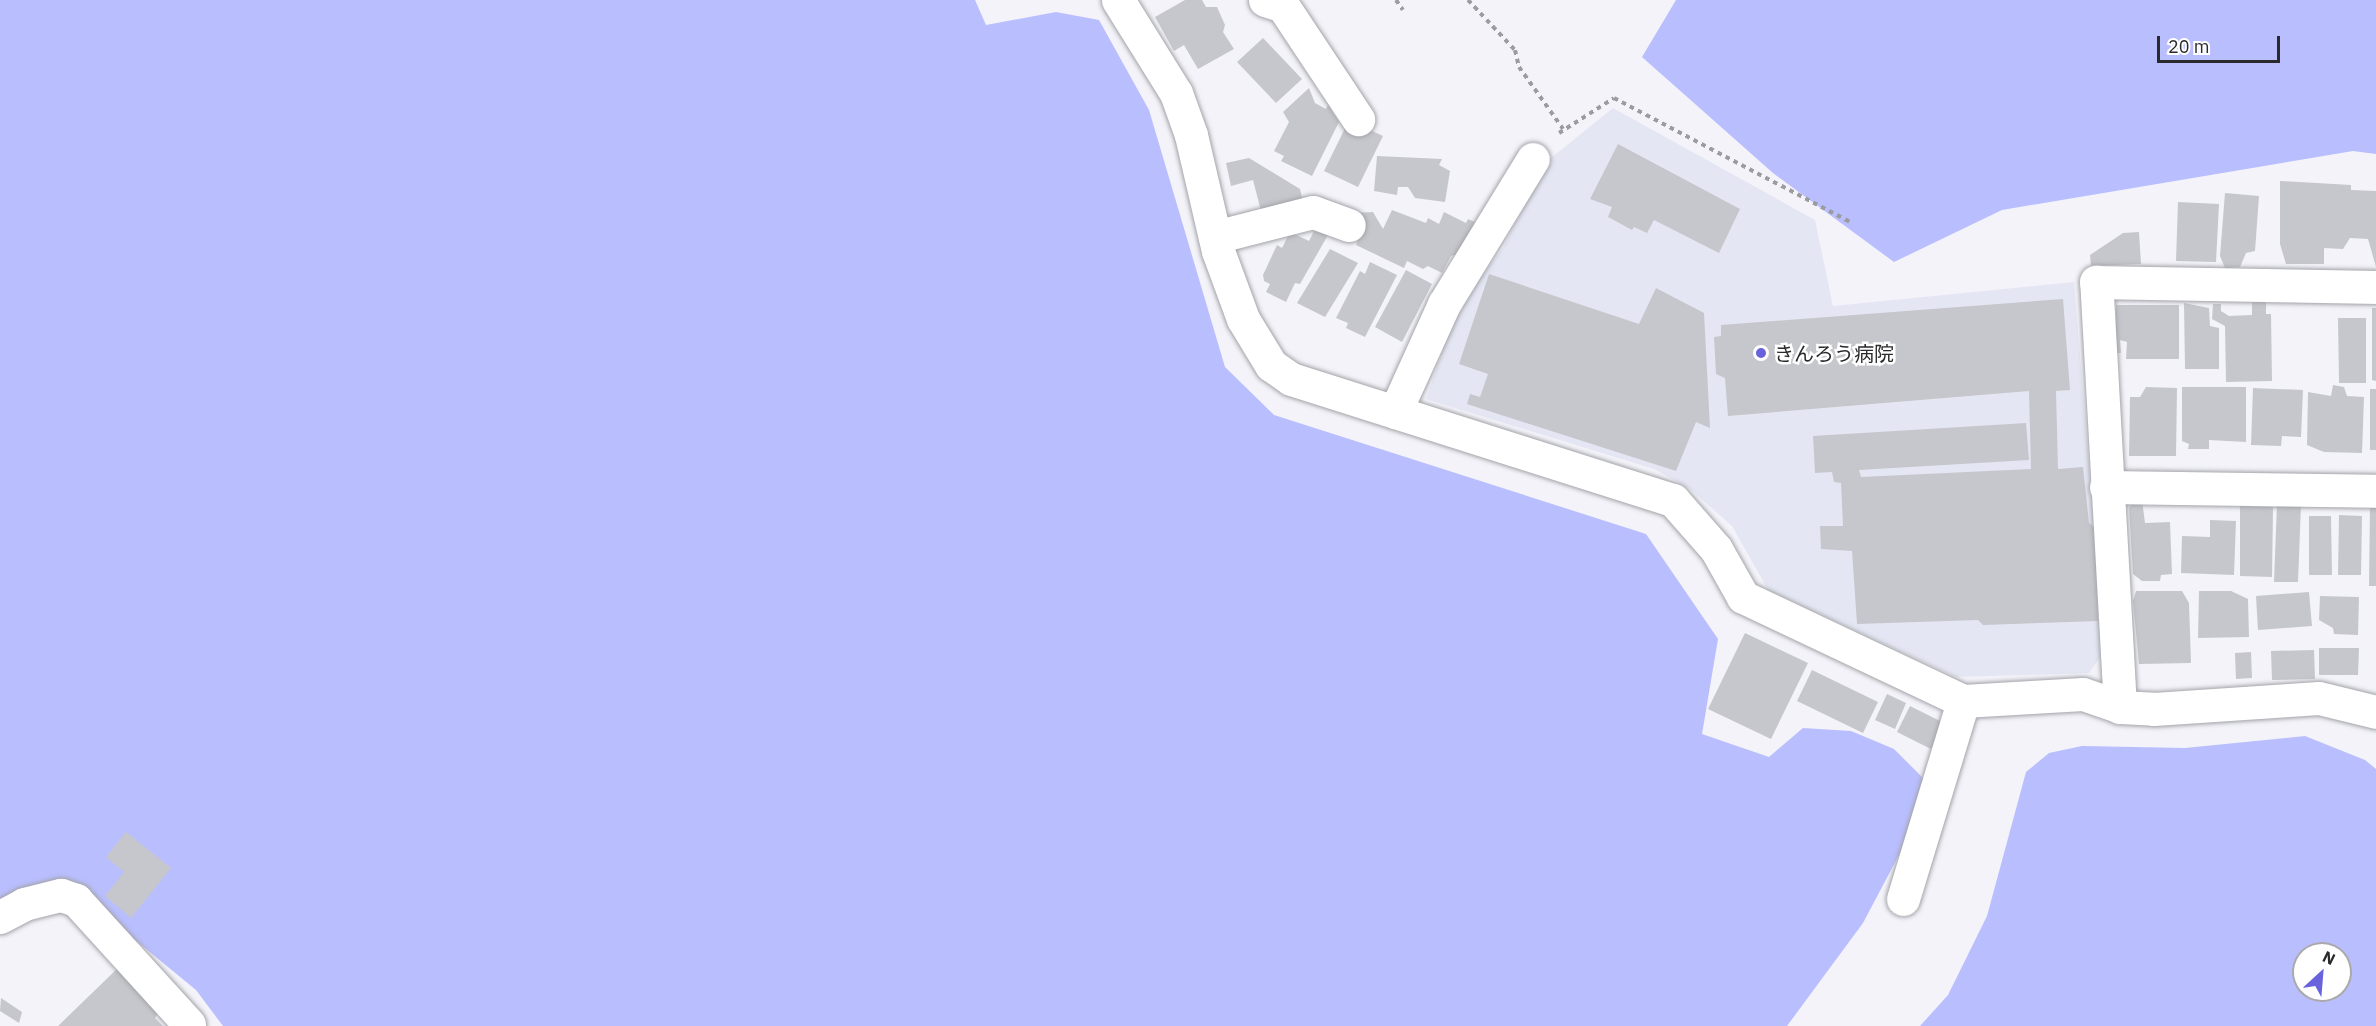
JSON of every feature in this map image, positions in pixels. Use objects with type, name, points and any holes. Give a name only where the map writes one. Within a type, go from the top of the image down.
[{"type":"street","points":[[1120,0],[1176,93],[1191,135],[1215,237],[1243,319],[1271,364],[1290,379],[1673,500],[1716,549],[1743,597],[1963,701],[2083,694],[2121,707],[2154,709],[2319,698],[2376,712]]},
{"type":"street","points":[[1265,0],[1283,6],[1358,119]]},
{"type":"street","points":[[1395,412],[1444,304],[1533,159]]},
{"type":"street","points":[[1215,237],[1313,212],[1348,225]]},
{"type":"street","points":[[2121,707],[2106,487],[2096,282],[2376,287]]},
{"type":"street","points":[[2106,487],[2376,491]]},
{"type":"street","points":[[1903,899],[1963,701]]},
{"type":"street","points":[[0,917],[24,904],[61,896],[76,900],[189,1024]]},
{"type":"path","points":[[1396,0],[1403,10]]},
{"type":"path","points":[[1468,0],[1515,50],[1519,68],[1563,129]]},
{"type":"path","points":[[1533,159],[1563,129],[1614,98],[1850,222]]},
{"type":"shaded area","points":[[0,0],[975,0],[986,25],[1056,12],[1099,20],[1149,110],[1225,367],[1274,415],[1646,534],[1718,639],[1702,734],[1769,757],[1803,728],[1851,731],[1894,749],[1929,784],[1900,853],[1863,923],[1787,1026],[223,1026],[196,990],[62,880],[0,911]]},
{"type":"shaded area","points":[[1676,0],[2376,0],[2376,154],[2353,151],[2002,210],[1894,262],[1773,173],[1642,57]]},
{"type":"shaded area","name":"きんろう病院","points":[[1613,108],[1815,220],[1833,306],[2074,282],[2104,652],[2089,673],[1956,677],[1768,590],[1732,526],[1690,489],[1654,469],[1426,399],[1458,307],[1503,248],[1546,162]]},
{"type":"shaded area","points":[[2305,736],[2365,760],[2376,769],[2376,1026],[1920,1026],[1948,995],[1987,916],[2026,772],[2049,753],[2082,746],[2185,748]]},
{"type":"building","points":[[1185,0],[1202,0],[1206,7],[1217,7],[1225,25],[1223,32],[1234,49],[1198,69],[1184,45],[1174,51],[1155,17]]},
{"type":"building","points":[[1263,38],[1302,79],[1276,103],[1237,62]]},
{"type":"building","points":[[1309,88],[1315,103],[1326,109],[1328,105],[1339,122],[1312,176],[1281,161],[1284,156],[1274,151],[1289,122],[1283,112]]},
{"type":"building","points":[[1349,120],[1383,136],[1358,187],[1324,171]]},
{"type":"building","points":[[1618,144],[1740,209],[1719,253],[1654,220],[1647,233],[1634,227],[1632,230],[1608,217],[1612,207],[1590,199]]},
{"type":"building","points":[[1377,156],[1442,159],[1439,165],[1450,171],[1445,202],[1415,198],[1408,187],[1398,187],[1397,195],[1374,191]]},
{"type":"building","points":[[1249,158],[1300,189],[1303,201],[1261,211],[1253,180],[1231,186],[1226,163]]},
{"type":"building","points":[[2280,181],[2351,185],[2351,190],[2376,191],[2376,267],[2368,239],[2350,238],[2343,249],[2324,248],[2324,264],[2286,264],[2280,244]]},
{"type":"building","points":[[2225,193],[2259,196],[2255,251],[2246,253],[2240,267],[2225,268],[2220,256]]},
{"type":"building","points":[[2178,202],[2219,204],[2216,262],[2176,261]]},
{"type":"building","points":[[1392,210],[1426,223],[1428,218],[1439,224],[1444,212],[1466,223],[1468,219],[1475,222],[1458,254],[1451,256],[1442,273],[1428,266],[1423,269],[1407,261],[1404,268],[1356,245],[1361,229],[1355,213],[1373,212],[1383,229]]},
{"type":"building","points":[[1315,229],[1328,235],[1300,284],[1295,283],[1286,302],[1266,292],[1270,284],[1264,281],[1263,275],[1277,245],[1282,248],[1290,232],[1309,241]]},
{"type":"building","points":[[2139,232],[2141,264],[2091,266],[2090,255],[2123,233]]},
{"type":"building","points":[[1330,249],[1358,263],[1325,317],[1297,303]]},
{"type":"building","points":[[1370,262],[1397,275],[1365,337],[1346,328],[1348,323],[1336,318],[1360,271],[1365,274]]},
{"type":"building","points":[[1406,270],[1432,284],[1402,342],[1375,327]]},
{"type":"building","points":[[1489,274],[1639,324],[1656,288],[1704,313],[1710,428],[1696,422],[1676,471],[1467,404],[1470,394],[1480,397],[1488,374],[1459,364]]},
{"type":"building","points":[[2063,299],[2070,390],[2056,391],[2058,469],[2083,467],[2089,523],[2095,527],[2098,621],[1983,625],[1978,620],[1857,624],[1852,551],[1821,549],[1820,526],[1843,526],[1841,483],[1834,482],[1832,472],[1815,473],[1813,436],[2026,423],[2029,460],[1859,470],[1861,477],[2031,469],[2029,391],[1728,416],[1725,378],[1716,374],[1714,337],[1721,336],[1721,325]]},
{"type":"building","points":[[2252,302],[2266,302],[2266,314],[2271,314],[2272,381],[2226,382],[2225,326],[2212,319],[2213,304],[2221,304],[2221,311],[2229,316],[2252,315]]},
{"type":"building","points":[[2184,303],[2209,308],[2210,326],[2219,328],[2219,369],[2185,369]]},
{"type":"building","points":[[2116,305],[2179,305],[2179,359],[2126,359],[2127,342],[2120,340],[2121,353],[2116,353]]},
{"type":"building","points":[[2372,308],[2376,308],[2376,381],[2372,380]]},
{"type":"building","points":[[2338,318],[2366,318],[2366,383],[2339,383]]},
{"type":"building","points":[[2333,385],[2344,387],[2347,396],[2364,397],[2362,453],[2324,452],[2307,445],[2308,392],[2331,396]]},
{"type":"building","points":[[2146,387],[2177,388],[2176,456],[2129,456],[2130,397],[2140,397]]},
{"type":"building","points":[[2182,387],[2246,387],[2246,442],[2209,440],[2209,449],[2188,449],[2189,444],[2182,441]]},
{"type":"building","points":[[2253,388],[2303,390],[2301,437],[2282,436],[2281,446],[2251,445]]},
{"type":"building","points":[[2370,389],[2376,389],[2376,450],[2370,450]]},
{"type":"building","points":[[2134,500],[2142,500],[2145,523],[2170,522],[2172,574],[2161,575],[2160,581],[2142,581],[2133,574],[2129,508]]},
{"type":"building","points":[[2277,504],[2301,505],[2298,582],[2274,582]]},
{"type":"building","points":[[2240,506],[2273,507],[2272,577],[2240,576]]},
{"type":"building","points":[[2370,507],[2376,508],[2376,586],[2369,586]]},
{"type":"building","points":[[2339,515],[2362,516],[2361,575],[2338,575]]},
{"type":"building","points":[[2309,516],[2331,516],[2332,575],[2309,575]]},
{"type":"building","points":[[2210,520],[2236,521],[2234,575],[2181,573],[2182,536],[2210,537]]},
{"type":"building","points":[[2136,591],[2182,591],[2189,603],[2191,663],[2139,664],[2133,601]]},
{"type":"building","points":[[2199,591],[2231,591],[2248,599],[2249,637],[2198,638]]},
{"type":"building","points":[[2309,592],[2312,626],[2258,630],[2256,596]]},
{"type":"building","points":[[2320,596],[2359,597],[2358,635],[2334,634],[2333,628],[2319,620]]},
{"type":"building","points":[[1745,633],[1808,663],[1771,739],[1708,709]]},
{"type":"building","points":[[2319,648],[2359,648],[2358,675],[2319,675]]},
{"type":"building","points":[[2314,650],[2315,679],[2272,680],[2271,651]]},
{"type":"building","points":[[2251,652],[2252,678],[2236,679],[2235,653]]},
{"type":"building","points":[[1812,670],[1878,702],[1863,733],[1797,701]]},
{"type":"building","points":[[1887,694],[1906,703],[1895,729],[1875,720]]},
{"type":"building","points":[[1910,706],[1944,723],[1931,749],[1897,732]]},
{"type":"building","points":[[126,832],[171,868],[131,918],[105,896],[124,872],[106,857]]},
{"type":"building","points":[[120,966],[160,1010],[155,1018],[163,1026],[58,1026]]},
{"type":"building","points":[[1,998],[22,1012],[19,1023],[0,1011]]},
{"type":"place","name":"きんろう病院","points":[[1761,353]]}]
